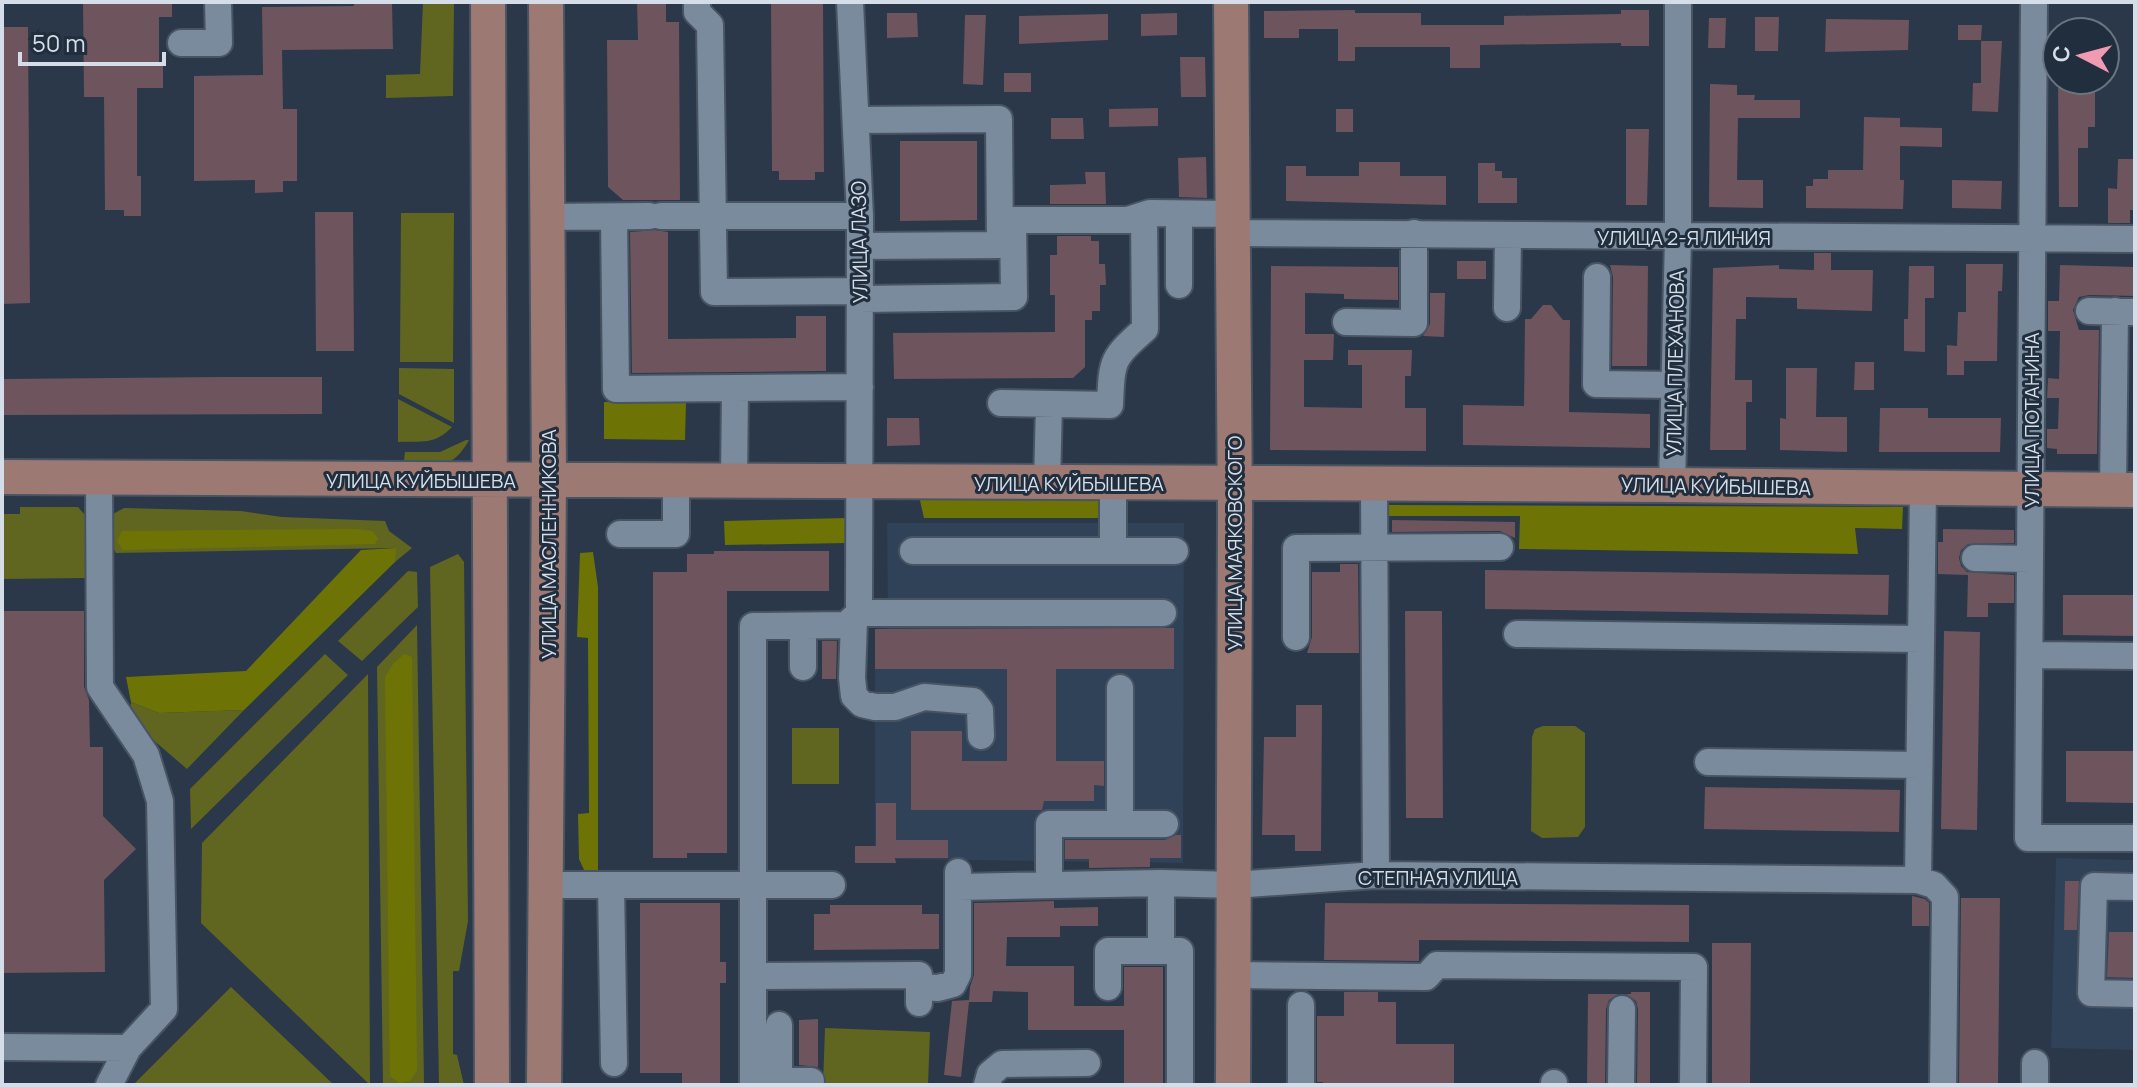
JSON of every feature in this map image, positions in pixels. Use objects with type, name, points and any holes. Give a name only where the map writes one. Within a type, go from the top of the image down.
[{"type":"main road","points":[[488,2],[492,1085]]},
{"type":"main road","name":"УЛИЦА МАСЛЕННИКОВА","points":[[544,1085],[549,480],[546,2]]},
{"type":"main road","name":"УЛИЦА МАЯКОВСКОГО","points":[[1231,2],[1233,1085]]},
{"type":"main road","name":"УЛИЦА КУЙБЫШЕВА","points":[[2,477],[2124,490]]},
{"type":"street","points":[[181,43],[219,43],[218,2]]},
{"type":"street","points":[[697,2],[697,12],[710,25],[714,292],[861,295]]},
{"type":"street","name":"УЛИЦА ЛАЗО","points":[[850,2],[861,295],[854,696],[862,704],[875,707],[895,707],[924,697],[973,701],[980,710],[981,736]]},
{"type":"street","name":"УЛИЦА ПЛЕХАНОВА","points":[[1672,485],[1678,238],[1678,2]]},
{"type":"street","name":"УЛИЦА ПОТАНИНА","points":[[2034,2],[2028,838],[2135,838]]},
{"type":"street","points":[[856,120],[999,119],[1000,245],[860,246]]},
{"type":"street","points":[[1179,214],[1179,285]]},
{"type":"street","name":"УЛИЦА 2-Я ЛИНИЯ","points":[[861,295],[1014,297],[1013,220],[1128,220],[1144,215],[1179,214],[1233,223],[1414,233],[1678,238],[2135,239]]},
{"type":"street","points":[[1001,403],[1110,405],[1111,371],[1119,351],[1145,329],[1144,215]]},
{"type":"street","points":[[547,217],[860,216]]},
{"type":"street","points":[[614,217],[616,389],[860,387]]},
{"type":"street","points":[[1346,322],[1414,323],[1414,233]]},
{"type":"street","points":[[1507,308],[1508,235]]},
{"type":"street","points":[[1597,277],[1596,384],[1675,385]]},
{"type":"street","points":[[2089,311],[2125,312],[2124,490]]},
{"type":"street","points":[[734,482],[735,389]]},
{"type":"street","points":[[1047,483],[1049,404]]},
{"type":"street","points":[[99,478],[100,687],[146,755],[160,801],[164,1009],[128,1048],[109,1085]]},
{"type":"street","points":[[620,534],[676,534],[676,481]]},
{"type":"street","points":[[1113,484],[1113,551]]},
{"type":"street","points":[[1374,484],[1376,875]]},
{"type":"street","points":[[1923,488],[1918,880],[1934,885],[1945,897],[1943,1085]]},
{"type":"street","points":[[1296,637],[1296,548],[1500,547]]},
{"type":"street","points":[[913,551],[1175,551]]},
{"type":"street","points":[[1975,558],[2030,559]]},
{"type":"street","points":[[762,1083],[753,976],[753,626],[846,625],[856,617],[1163,613]]},
{"type":"street","points":[[803,626],[803,667]]},
{"type":"street","points":[[1517,634],[1921,639]]},
{"type":"street","points":[[2030,655],[2135,656]]},
{"type":"street","points":[[1120,688],[1120,824]]},
{"type":"street","points":[[1708,762],[1919,765]]},
{"type":"street","points":[[1049,885],[1049,824],[1165,824]]},
{"type":"street","name":"СТЕПНАЯ УЛИЦА","points":[[753,976],[919,975],[919,995],[953,984],[958,974],[958,880],[1049,885],[1234,885],[1376,875],[1918,880]]},
{"type":"street","points":[[1161,883],[1161,951]]},
{"type":"street","points":[[546,885],[832,885]]},
{"type":"street","points":[[611,885],[614,1063]]},
{"type":"street","points":[[2135,887],[2094,886],[2091,993],[2135,994]]},
{"type":"street","points":[[1108,987],[1108,951],[1180,951],[1180,1085]]},
{"type":"street","points":[[1233,975],[1426,977],[1437,965],[1694,967],[1693,1085]]},
{"type":"street","points":[[1301,1005],[1301,1085]]},
{"type":"street","points":[[1621,1085],[1622,1009]]},
{"type":"street","points":[[762,1083],[779,1025]]},
{"type":"street","points":[[2,1047],[128,1048]]},
{"type":"street","points":[[987,1085],[990,1074],[1002,1064],[1077,1070]]},
{"type":"street","points":[[762,1083],[811,1081]]},
{"type":"shaded area","points":[[604,402],[686,403],[685,440],[604,439]]},
{"type":"shaded area","points":[[1107,495],[1108,518],[924,518],[919,496]]},
{"type":"shaded area","points":[[1388,505],[1903,507],[1902,529],[1855,528],[1858,554],[1519,549],[1520,516],[1389,516]]},
{"type":"shaded area","points":[[847,518],[847,543],[725,545],[724,521]]},
{"type":"shaded area","points":[[887,523],[1184,523],[1183,863],[896,859],[895,846],[875,846],[875,629],[888,628]]},
{"type":"shaded area","points":[[122,531],[372,531],[378,538],[375,544],[123,550],[117,541]]},
{"type":"shaded area","points":[[396,548],[395,562],[244,710],[159,713],[131,702],[126,677],[246,671],[361,550]]},
{"type":"shaded area","points":[[593,552],[598,587],[598,873],[585,872],[579,859],[578,814],[589,813],[588,638],[577,637],[580,553]]},
{"type":"shaded area","points":[[404,654],[412,657],[417,1071],[410,1081],[399,1083],[390,1076],[385,677]]},
{"type":"shaded area","points":[[2056,858],[2135,860],[2135,1085],[2134,1050],[2051,1048]]},
{"type":"green space","points":[[423,2],[454,2],[453,96],[386,98],[386,75],[420,74]]},
{"type":"green space","points":[[401,213],[454,213],[453,362],[400,362]]},
{"type":"green space","points":[[399,368],[454,369],[454,423],[399,394]]},
{"type":"green space","points":[[398,399],[452,427],[434,439],[398,442]]},
{"type":"green space","points":[[469,440],[463,450],[449,462],[403,468],[405,452],[440,452]]},
{"type":"green space","points":[[20,507],[78,507],[85,515],[85,578],[2,579],[2,514],[20,514]]},
{"type":"green space","points":[[124,508],[241,511],[282,517],[385,521],[389,531],[412,548],[395,562],[395,548],[116,553],[107,539],[111,515]]},
{"type":"green space","points":[[458,554],[464,562],[468,921],[459,971],[453,971],[453,1054],[457,1055],[464,1085],[439,1085],[430,567]]},
{"type":"green space","points":[[408,571],[417,572],[418,607],[362,661],[338,641]]},
{"type":"green space","points":[[417,625],[424,1085],[383,1085],[377,667]]},
{"type":"green space","points":[[325,654],[348,675],[191,829],[190,789]]},
{"type":"green space","points":[[368,674],[370,1085],[201,923],[202,843]]},
{"type":"green space","points":[[131,702],[159,713],[244,710],[187,769],[130,720]]},
{"type":"green space","points":[[1575,726],[1585,733],[1585,827],[1578,837],[1542,838],[1531,831],[1532,737],[1535,729]]},
{"type":"green space","points":[[792,728],[839,728],[839,784],[792,784]]},
{"type":"green space","points":[[231,987],[334,1085],[133,1085]]},
{"type":"green space","points":[[825,1028],[930,1032],[928,1085],[823,1085]]},
{"type":"building","points":[[83,2],[172,2],[172,17],[159,17],[159,65],[163,65],[163,88],[137,88],[137,176],[141,176],[141,216],[124,216],[124,210],[105,210],[104,97],[84,97]]},
{"type":"building","points":[[354,2],[392,2],[393,49],[282,50],[283,109],[297,109],[297,181],[283,181],[283,192],[255,193],[255,180],[194,181],[194,76],[263,75],[262,7],[354,6]]},
{"type":"building","points":[[637,2],[666,2],[666,22],[679,22],[680,200],[623,200],[608,187],[607,40],[638,40]]},
{"type":"building","points":[[771,2],[823,2],[824,172],[815,172],[815,180],[779,180],[779,171],[772,171]]},
{"type":"building","points":[[1355,10],[1355,13],[1421,13],[1421,25],[1504,25],[1504,16],[1621,14],[1621,10],[1649,10],[1649,46],[1621,46],[1621,43],[1480,45],[1480,68],[1450,68],[1450,47],[1355,47],[1355,61],[1338,61],[1338,29],[1299,29],[1299,38],[1264,38],[1264,11]]},
{"type":"building","points":[[887,13],[917,13],[918,37],[887,38]]},
{"type":"building","points":[[1177,13],[1177,35],[1141,36],[1141,14]]},
{"type":"building","points":[[1108,14],[1108,40],[1019,44],[1019,16]]},
{"type":"building","points":[[965,15],[986,15],[983,85],[963,84]]},
{"type":"building","points":[[1755,17],[1779,17],[1778,51],[1755,51]]},
{"type":"building","points":[[1709,18],[1726,18],[1725,48],[1708,48]]},
{"type":"building","points":[[1826,19],[1909,20],[1908,50],[1825,52]]},
{"type":"building","points":[[1958,25],[1982,25],[1981,40],[1958,40]]},
{"type":"building","points":[[2,27],[28,27],[30,303],[2,304]]},
{"type":"building","points":[[1981,41],[2002,41],[1998,112],[1972,111],[1973,83],[1981,83]]},
{"type":"building","points":[[1180,57],[1205,57],[1206,97],[1181,97]]},
{"type":"building","points":[[1004,73],[1031,73],[1031,92],[1004,92]]},
{"type":"building","points":[[1710,84],[1737,85],[1737,95],[1755,95],[1754,100],[1800,100],[1800,118],[1738,118],[1737,180],[1763,180],[1763,208],[1709,207]]},
{"type":"building","points":[[2058,96],[2095,96],[2095,127],[2088,127],[2088,148],[2078,148],[2078,207],[2059,207]]},
{"type":"building","points":[[1158,108],[1158,126],[1109,127],[1109,109]]},
{"type":"building","points":[[1336,109],[1353,109],[1353,132],[1336,132]]},
{"type":"building","points":[[1864,117],[1900,118],[1900,127],[1942,128],[1942,147],[1900,146],[1903,209],[1806,208],[1806,186],[1813,186],[1813,179],[1828,179],[1828,170],[1863,170]]},
{"type":"building","points":[[1051,118],[1083,118],[1084,139],[1051,139]]},
{"type":"building","points":[[1626,129],[1649,129],[1647,205],[1626,205]]},
{"type":"building","points":[[900,141],[977,141],[977,220],[900,221]]},
{"type":"building","points":[[1206,157],[1207,198],[1179,197],[1178,158]]},
{"type":"building","points":[[2118,159],[2135,159],[2135,210],[2130,210],[2130,223],[2108,223],[2108,188],[2117,189]]},
{"type":"building","points":[[1359,162],[1400,162],[1400,176],[1446,176],[1446,205],[1286,201],[1286,166],[1306,166],[1306,176],[1359,176]]},
{"type":"building","points":[[1478,163],[1495,163],[1495,171],[1502,171],[1502,178],[1517,178],[1517,203],[1478,203]]},
{"type":"building","points":[[1085,172],[1105,172],[1106,204],[1050,204],[1050,185],[1086,184]]},
{"type":"building","points":[[1952,180],[2002,181],[2001,209],[1952,208]]},
{"type":"building","points":[[315,212],[353,212],[354,351],[316,351]]},
{"type":"building","points":[[630,232],[668,232],[668,339],[796,338],[796,316],[826,316],[826,371],[632,373]]},
{"type":"building","points":[[1057,236],[1091,236],[1091,241],[1099,241],[1099,264],[1105,264],[1106,285],[1100,285],[1100,311],[1092,311],[1092,320],[1085,320],[1085,367],[1073,378],[894,379],[893,333],[1055,332],[1055,295],[1050,295],[1050,255],[1057,255]]},
{"type":"building","points":[[1814,253],[1831,253],[1831,270],[1873,270],[1872,311],[1797,309],[1797,298],[1746,297],[1746,319],[1736,319],[1735,380],[1752,380],[1752,402],[1746,402],[1746,450],[1710,450],[1713,268],[1779,265],[1779,269],[1814,270]]},
{"type":"building","points":[[1457,261],[1486,261],[1486,279],[1457,279]]},
{"type":"building","points":[[1966,264],[2003,264],[2002,291],[1998,291],[1997,361],[1964,361],[1964,375],[1947,375],[1947,345],[1957,346],[1958,312],[1966,312]]},
{"type":"building","points":[[1610,265],[1648,266],[1647,366],[1612,366],[1613,277]]},
{"type":"building","points":[[2060,265],[2135,267],[2135,296],[2079,297],[2073,310],[2079,330],[2099,330],[2097,454],[2057,454],[2057,449],[2047,448],[2047,429],[2058,429],[2059,398],[2047,398],[2048,378],[2059,379],[2060,331],[2048,331],[2048,301],[2059,301]]},
{"type":"building","points":[[1271,266],[1398,267],[1398,300],[1344,299],[1344,294],[1305,293],[1305,334],[1334,334],[1333,360],[1304,360],[1304,407],[1362,408],[1362,365],[1348,365],[1348,350],[1412,350],[1411,376],[1405,376],[1405,408],[1426,408],[1426,451],[1270,450]]},
{"type":"building","points":[[1909,266],[1934,266],[1934,298],[1925,298],[1925,352],[1904,351]]},
{"type":"building","points":[[1430,293],[1445,293],[1444,337],[1423,336],[1430,324]]},
{"type":"building","points":[[1543,305],[1551,305],[1563,320],[1570,320],[1569,412],[1650,414],[1650,448],[1463,445],[1463,405],[1524,406],[1525,319],[1531,319]]},
{"type":"building","points":[[1855,362],[1874,362],[1874,390],[1854,390]]},
{"type":"building","points":[[1786,368],[1817,368],[1816,417],[1847,417],[1847,452],[1780,450],[1780,418],[1786,419]]},
{"type":"building","points":[[322,377],[322,414],[2,415],[2,379]]},
{"type":"building","points":[[1880,408],[1928,408],[1928,418],[2001,418],[2000,452],[1879,452]]},
{"type":"building","points":[[887,418],[919,418],[920,445],[887,446]]},
{"type":"building","points":[[1392,520],[1515,522],[1515,538],[1500,531],[1392,532]]},
{"type":"building","points":[[1943,529],[2014,530],[2014,543],[1968,544],[1961,550],[1959,558],[1967,572],[2014,575],[2014,603],[1988,603],[1988,617],[1967,617],[1968,575],[1938,574],[1938,542],[1943,542]]},
{"type":"building","points":[[714,551],[829,551],[829,591],[727,591],[727,853],[687,853],[687,858],[653,858],[653,572],[687,572],[687,554],[714,554]]},
{"type":"building","points":[[1340,564],[1358,564],[1359,653],[1307,653],[1312,637],[1312,572],[1340,572]]},
{"type":"building","points":[[1485,570],[1889,575],[1888,615],[1485,609]]},
{"type":"building","points":[[2063,595],[2135,595],[2135,636],[2063,635]]},
{"type":"building","points":[[2,611],[84,611],[84,687],[89,700],[90,747],[103,747],[103,816],[136,849],[104,880],[105,972],[2,973]]},
{"type":"building","points":[[1405,611],[1442,611],[1443,818],[1406,818]]},
{"type":"building","points":[[1174,628],[1174,669],[1056,669],[1056,761],[1104,761],[1104,786],[1094,785],[1094,801],[1044,801],[1042,810],[911,810],[911,731],[962,731],[962,761],[1007,761],[1007,669],[875,669],[875,629]]},
{"type":"building","points":[[1944,631],[1980,632],[1977,830],[1941,829]]},
{"type":"building","points":[[822,641],[837,641],[836,679],[822,679]]},
{"type":"building","points":[[1296,705],[1322,705],[1321,851],[1295,851],[1295,835],[1262,835],[1264,737],[1296,737]]},
{"type":"building","points":[[2066,751],[2135,751],[2135,803],[2066,802]]},
{"type":"building","points":[[1705,787],[1900,790],[1899,832],[1704,829]]},
{"type":"building","points":[[876,803],[896,803],[896,840],[948,840],[948,858],[895,858],[896,863],[855,863],[855,846],[876,846]]},
{"type":"building","points":[[1181,835],[1181,858],[1150,858],[1150,867],[1089,868],[1089,859],[1065,859],[1065,840],[1165,840]]},
{"type":"building","points":[[2065,881],[2079,881],[2077,930],[2064,930]]},
{"type":"building","points":[[1912,896],[1929,903],[1929,926],[1912,926]]},
{"type":"building","points":[[1961,898],[2000,898],[1998,1085],[1959,1085]]},
{"type":"building","points":[[1054,901],[1054,908],[1098,907],[1098,926],[1060,926],[1060,937],[1007,937],[1006,966],[1074,966],[1074,1006],[1124,1006],[1124,967],[1163,967],[1163,1085],[1124,1085],[1124,1030],[1028,1030],[1028,992],[993,991],[992,1002],[969,1002],[961,1077],[944,1075],[952,1001],[969,1000],[974,975],[974,903]]},
{"type":"building","points":[[640,903],[720,903],[720,962],[726,962],[726,983],[720,983],[720,1085],[682,1085],[682,1073],[640,1073]]},
{"type":"building","points":[[1325,903],[1689,905],[1689,942],[1419,940],[1419,961],[1324,960]]},
{"type":"building","points":[[830,905],[922,905],[922,914],[939,914],[939,949],[814,950],[814,914],[830,914]]},
{"type":"building","points":[[2109,932],[2135,932],[2135,978],[2107,977]]},
{"type":"building","points":[[1712,943],[1751,943],[1750,1085],[1712,1085]]},
{"type":"building","points":[[1344,992],[1378,992],[1378,1002],[1396,1002],[1396,1044],[1454,1044],[1454,1085],[1323,1085],[1323,1082],[1317,1082],[1317,1016],[1344,1016]]},
{"type":"building","points":[[1650,992],[1650,1085],[1637,1085],[1638,1009],[1636,1001],[1626,994]]},
{"type":"building","points":[[1588,994],[1618,994],[1609,1000],[1606,1009],[1605,1085],[1587,1085]]},
{"type":"building","points":[[818,1019],[818,1067],[799,1065],[799,1020]]}]
